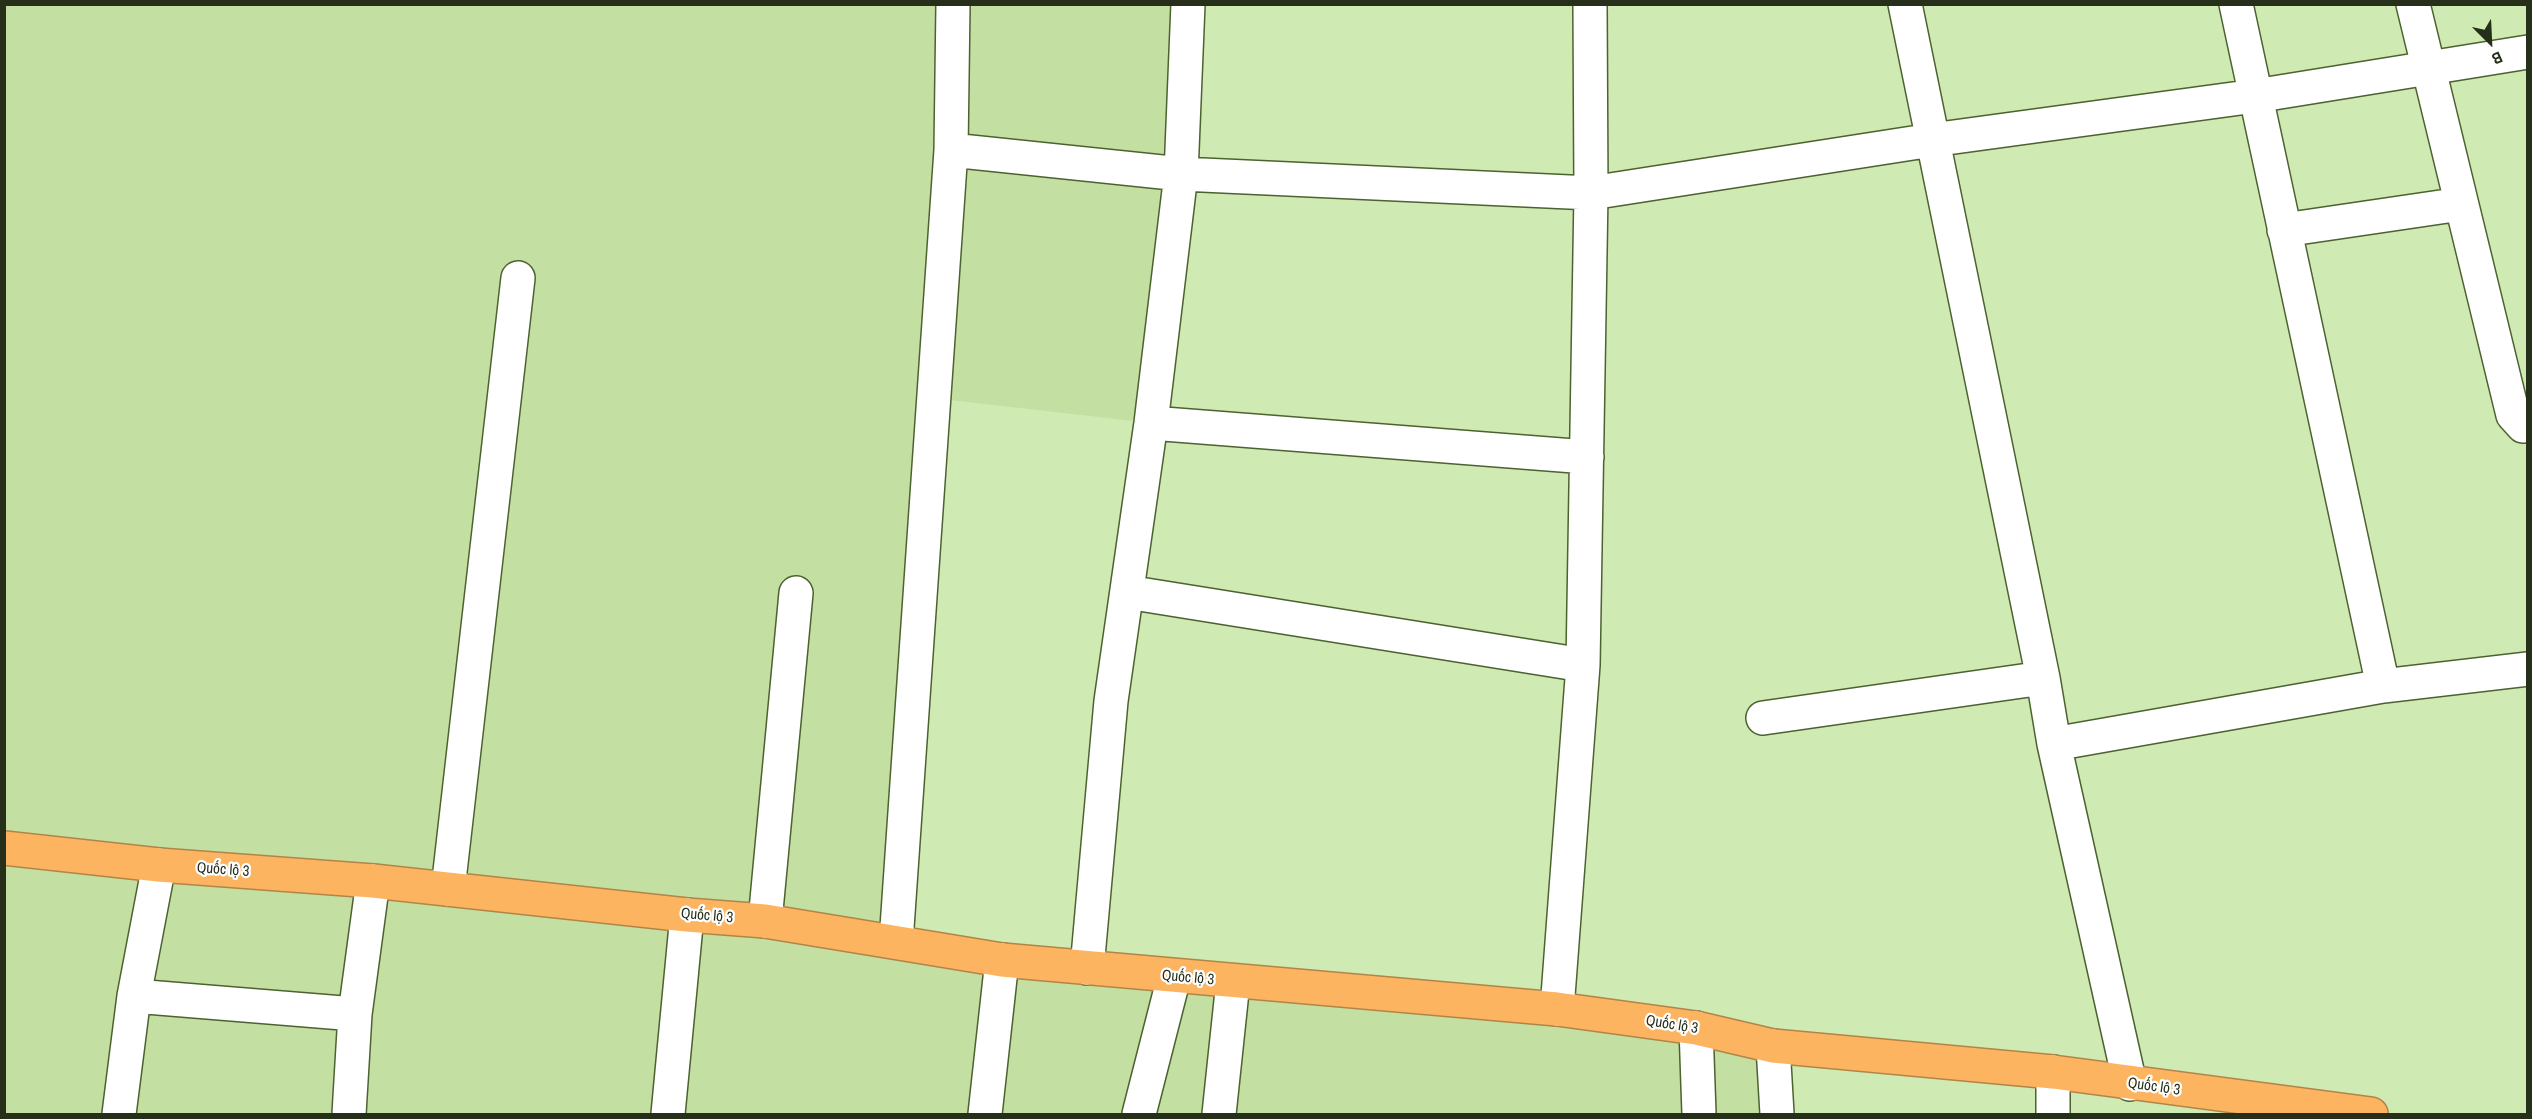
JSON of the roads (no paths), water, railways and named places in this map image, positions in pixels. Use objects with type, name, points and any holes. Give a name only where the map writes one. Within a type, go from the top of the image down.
[{"type":"highway","name":"Quốc lộ 3","points":[[4,848],[159,866],[373,881],[687,915],[765,921],[1002,960],[1174,977],[1557,1009],[1696,1028],[1773,1046],[2053,1072],[2321,1112],[2371,1114]]},
{"type":"street","points":[[896,942],[951,150],[953,4]]},
{"type":"street","points":[[1087,968],[1111,701],[1151,423],[1180,174],[1188,4]]},
{"type":"street","points":[[1557,1009],[1583,665],[1591,193],[1590,4]]},
{"type":"street","points":[[1905,4],[2043,678],[2054,744],[2130,1084]]},
{"type":"street","points":[[2236,4],[2383,686]]},
{"type":"street","points":[[2413,4],[2514,415],[2523,426],[2528,425]]},
{"type":"street","points":[[951,150],[1180,174],[1591,193],[1932,140],[2255,96],[2528,52]]},
{"type":"street","points":[[2284,230],[2462,204]]},
{"type":"street","points":[[448,889],[518,278]]},
{"type":"street","points":[[1151,423],[1587,458]]},
{"type":"street","points":[[1127,592],[1583,665]]},
{"type":"street","points":[[765,921],[796,593]]},
{"type":"street","points":[[2054,744],[2383,686],[2528,669]]},
{"type":"street","points":[[1763,717],[2043,678]]},
{"type":"street","points":[[119,1114],[134,996],[159,866]]},
{"type":"street","points":[[350,1114],[355,1014],[373,881]]},
{"type":"street","points":[[668,1114],[687,915]]},
{"type":"street","points":[[985,1114],[1002,960]]},
{"type":"street","points":[[1139,1114],[1174,977]]},
{"type":"street","points":[[1219,1114],[1233,982]]},
{"type":"street","points":[[134,996],[355,1014]]},
{"type":"street","points":[[1696,1028],[1699,1114]]},
{"type":"street","points":[[1773,1046],[1778,1114]]},
{"type":"street","points":[[2053,1072],[2053,1114]]}]
